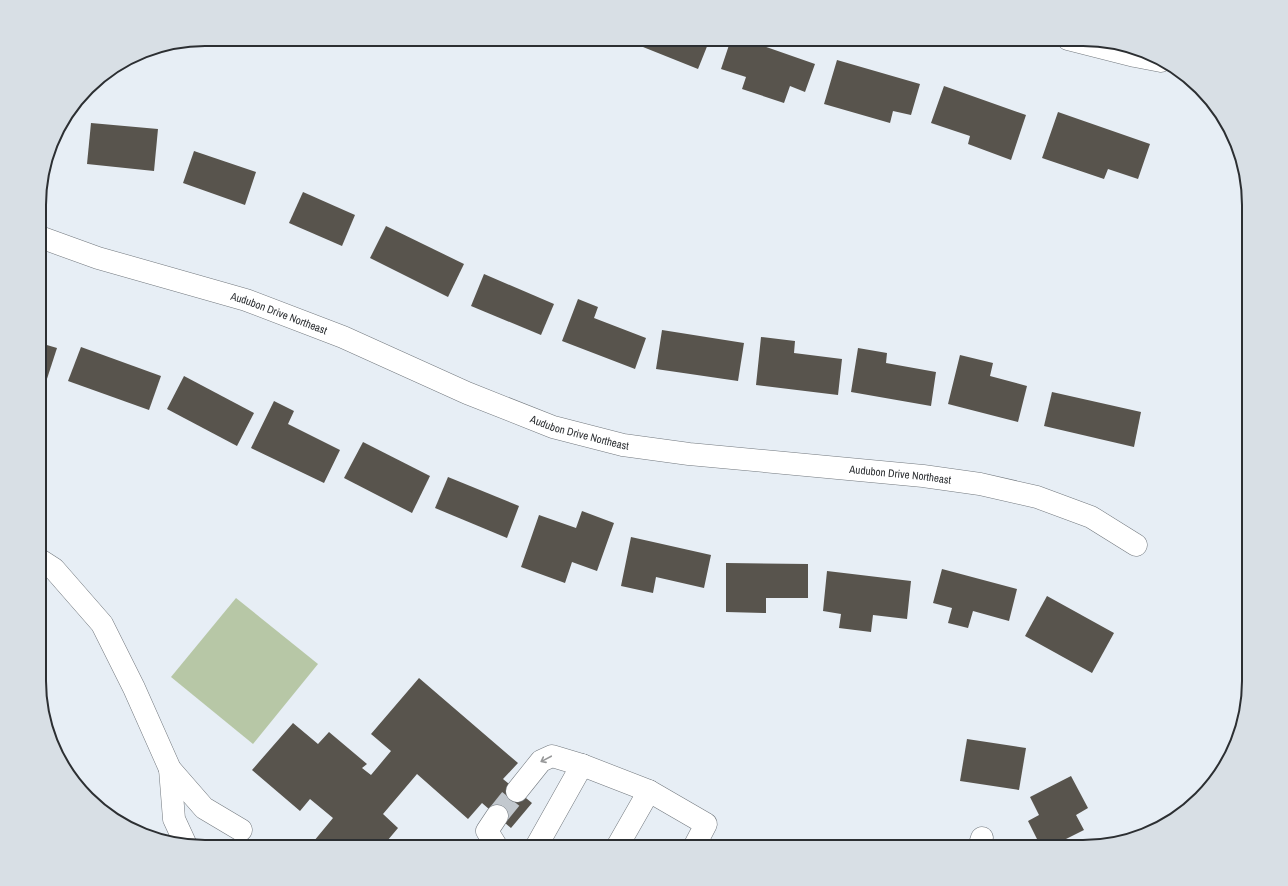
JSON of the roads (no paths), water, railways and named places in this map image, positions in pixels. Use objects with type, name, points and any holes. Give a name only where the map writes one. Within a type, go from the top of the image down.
[{"type":"street","points":[[1097,46],[1143,57]]},
{"type":"street","name":"Audubon Drive Northeast","points":[[46,239],[98,258],[246,300],[343,337],[467,393],[553,427],[623,445],[689,454],[923,476],[980,484],[1037,497],[1091,517],[1136,545]]},
{"type":"street","points":[[46,564],[54,569],[102,624],[134,688],[170,769],[204,808],[241,830]]},
{"type":"street","points":[[517,791],[541,761],[552,756],[582,765],[649,791],[706,824],[698,840]]},
{"type":"street","points":[[540,840],[582,765]]},
{"type":"street","points":[[170,769],[174,819],[183,839]]},
{"type":"street","points":[[621,840],[649,791]]},
{"type":"street","points":[[493,840],[488,831],[497,816]]},
{"type":"tunnel","points":[[497,816],[517,791]]}]
